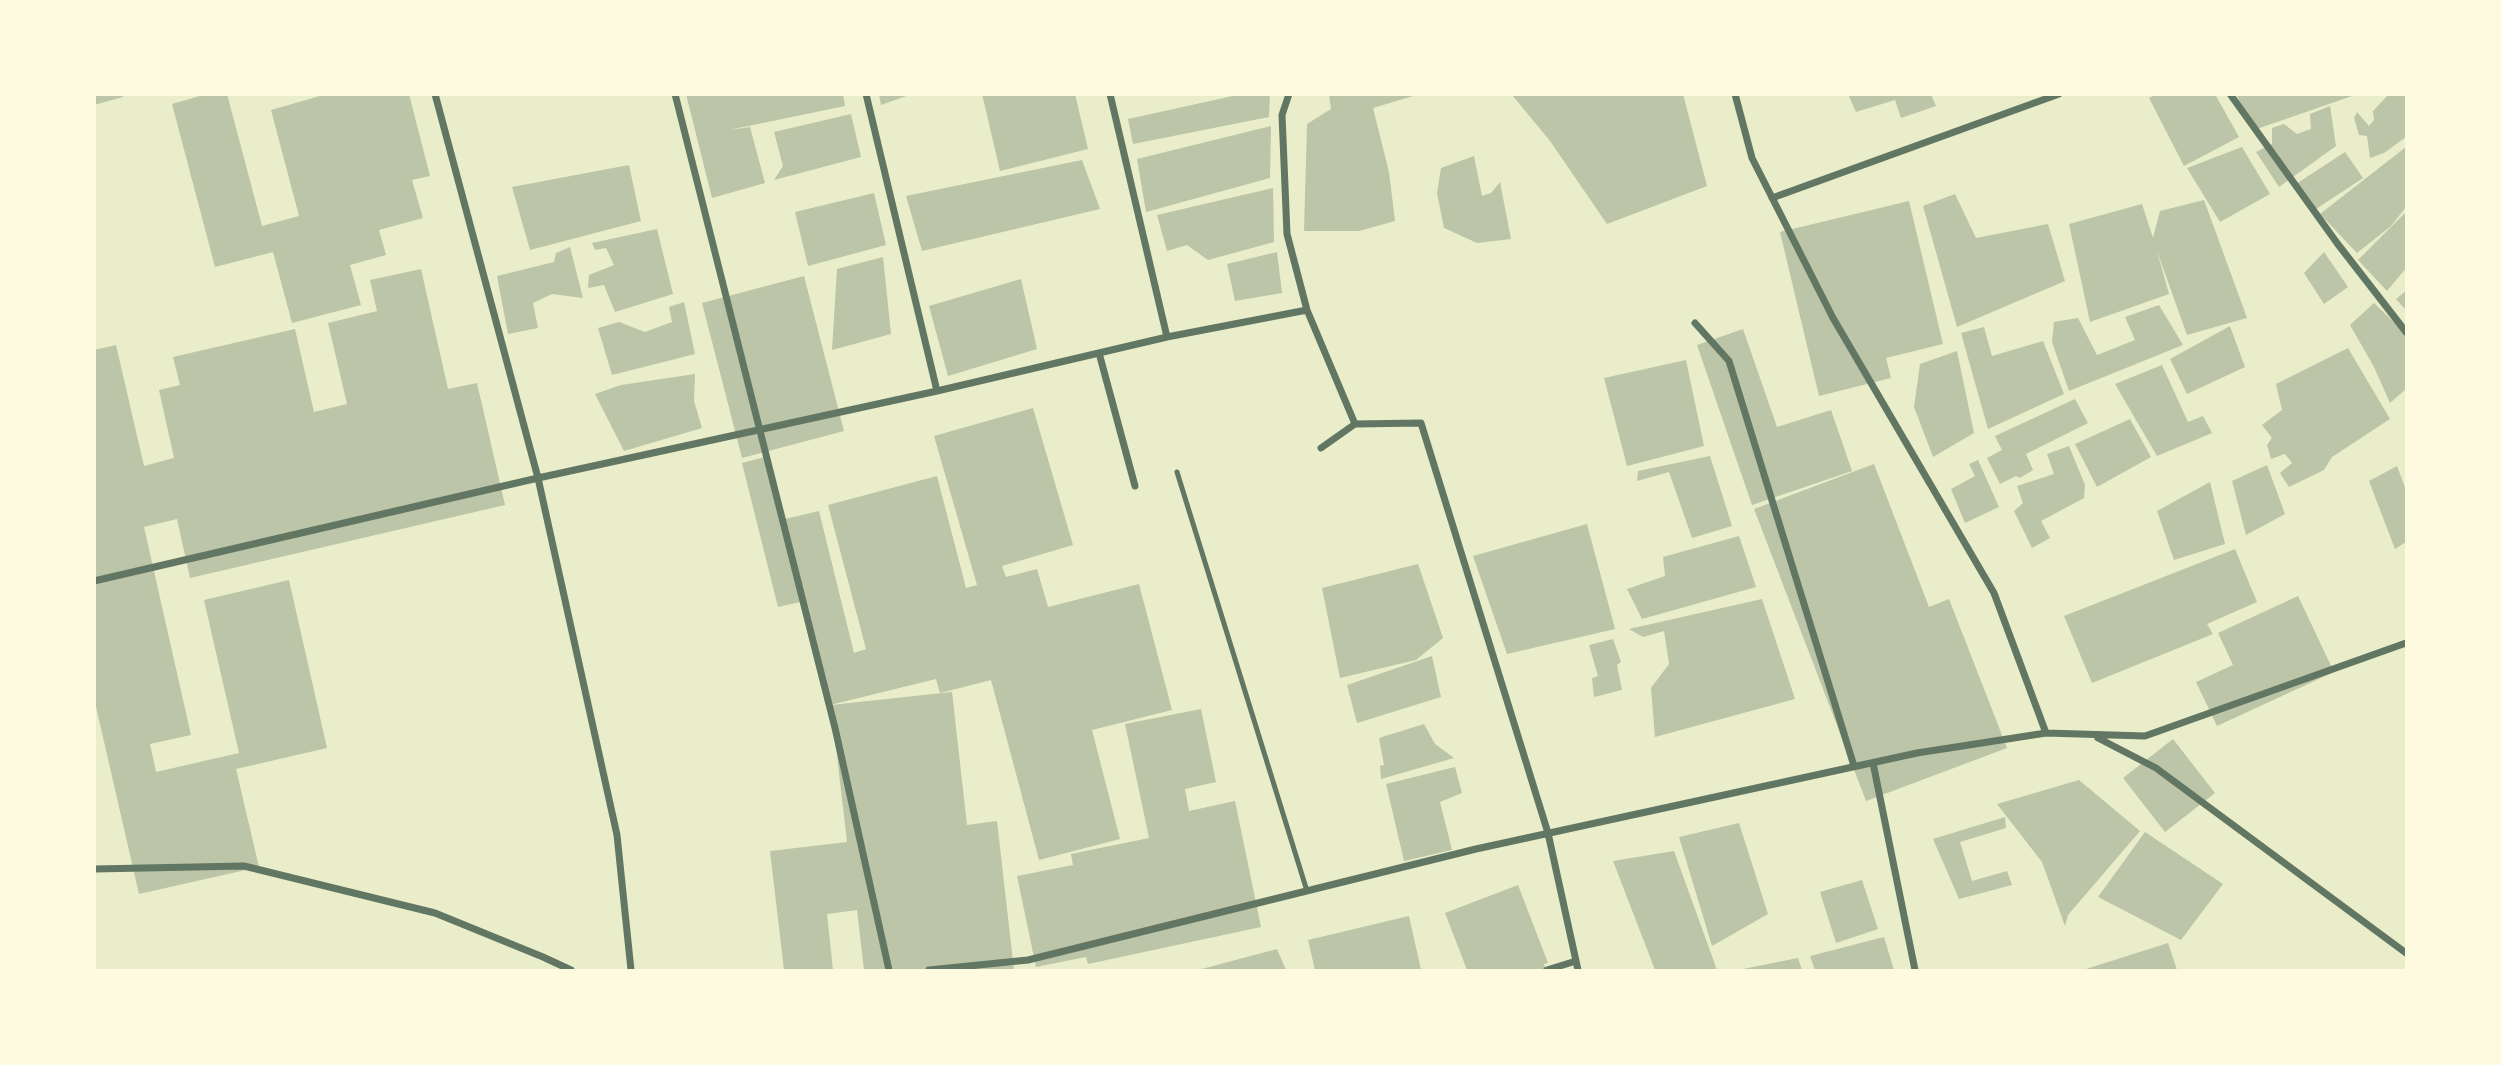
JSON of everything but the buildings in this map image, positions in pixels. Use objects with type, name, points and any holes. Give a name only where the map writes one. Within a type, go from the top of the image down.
[{"type":"street","points":[[435,94],[538,478],[617,835],[631,971]]},
{"type":"street","points":[[675,94],[835,728],[889,971]]},
{"type":"street","points":[[866,94],[936,391]]},
{"type":"street","points":[[1110,94],[1167,337]]},
{"type":"street","points":[[1289,94],[1282,115],[1287,234],[1307,310],[1355,424]]},
{"type":"street","points":[[1735,94],[1752,158],[1833,318],[1994,593],[2046,733]]},
{"type":"street","points":[[1772,198],[2059,94]]},
{"type":"street","points":[[2230,94],[2337,243],[2406,332]]},
{"type":"street","points":[[94,581],[1167,337],[1307,310]]},
{"type":"street","points":[[1695,323],[1729,361],[1854,766]]},
{"type":"street","points":[[1099,353],[1135,486]]},
{"type":"street","points":[[1321,448],[1355,424],[1421,423],[1548,833],[1578,971]]},
{"type":"street","points":[[929,971],[1028,960],[1548,833],[1917,753],[2046,733],[2145,736],[2406,643]]},
{"type":"street","points":[[2094,736],[2156,768],[2406,953]]},
{"type":"street","points":[[1872,763],[1915,971]]},
{"type":"street","points":[[94,869],[244,866],[435,913],[571,971]]},
{"type":"street","points":[[1547,971],[1576,961]]},
{"type":"lane","points":[[1177,472],[1307,891]]}]
